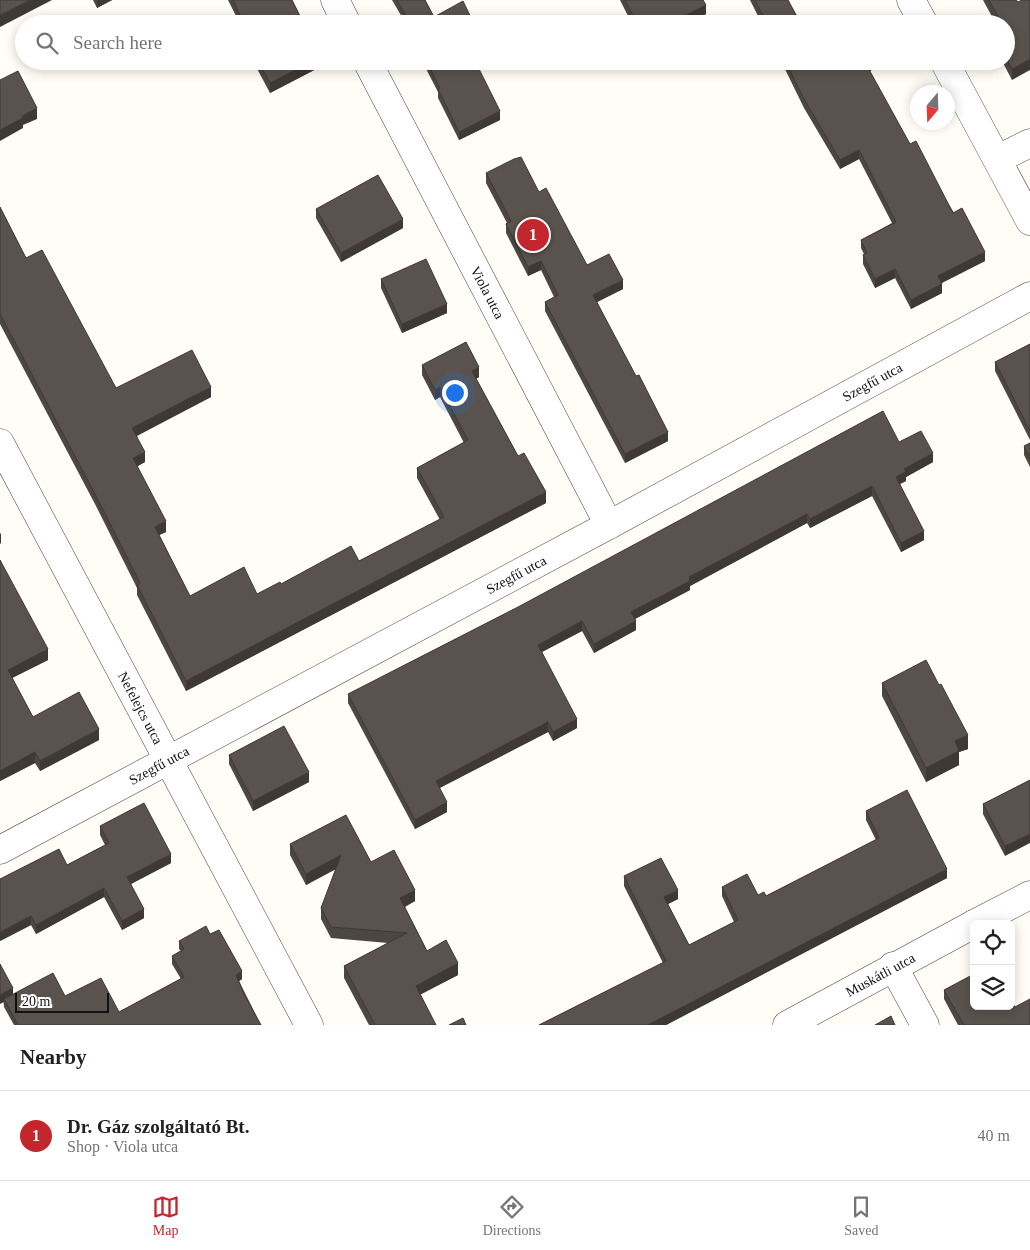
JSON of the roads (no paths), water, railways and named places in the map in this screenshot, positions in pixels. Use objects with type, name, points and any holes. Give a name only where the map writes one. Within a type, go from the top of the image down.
[{"type":"street","points":[[335,0],[342,15]]},
{"type":"street","points":[[911,0],[919,15]]},
{"type":"street","name":"Viola utca","points":[[372,70],[609,525]]},
{"type":"street","points":[[949,70],[1030,221]]},
{"type":"street","points":[[998,159],[1030,143]]},
{"type":"street","name":"Szegfű utca","points":[[0,850],[609,525],[1030,296]]},
{"type":"street","name":"Nefelejcs utca","points":[[0,443],[309,1025]]},
{"type":"street","name":"Muskátli utca","points":[[982,920],[1030,895]]},
{"type":"street","name":"Muskátli utca","points":[[787,1025],[970,926]]},
{"type":"street","points":[[893,966],[925,1025]]},
{"type":"place","name":"Dr. Gáz szolgáltató Bt.","points":[[533,235]]}]
